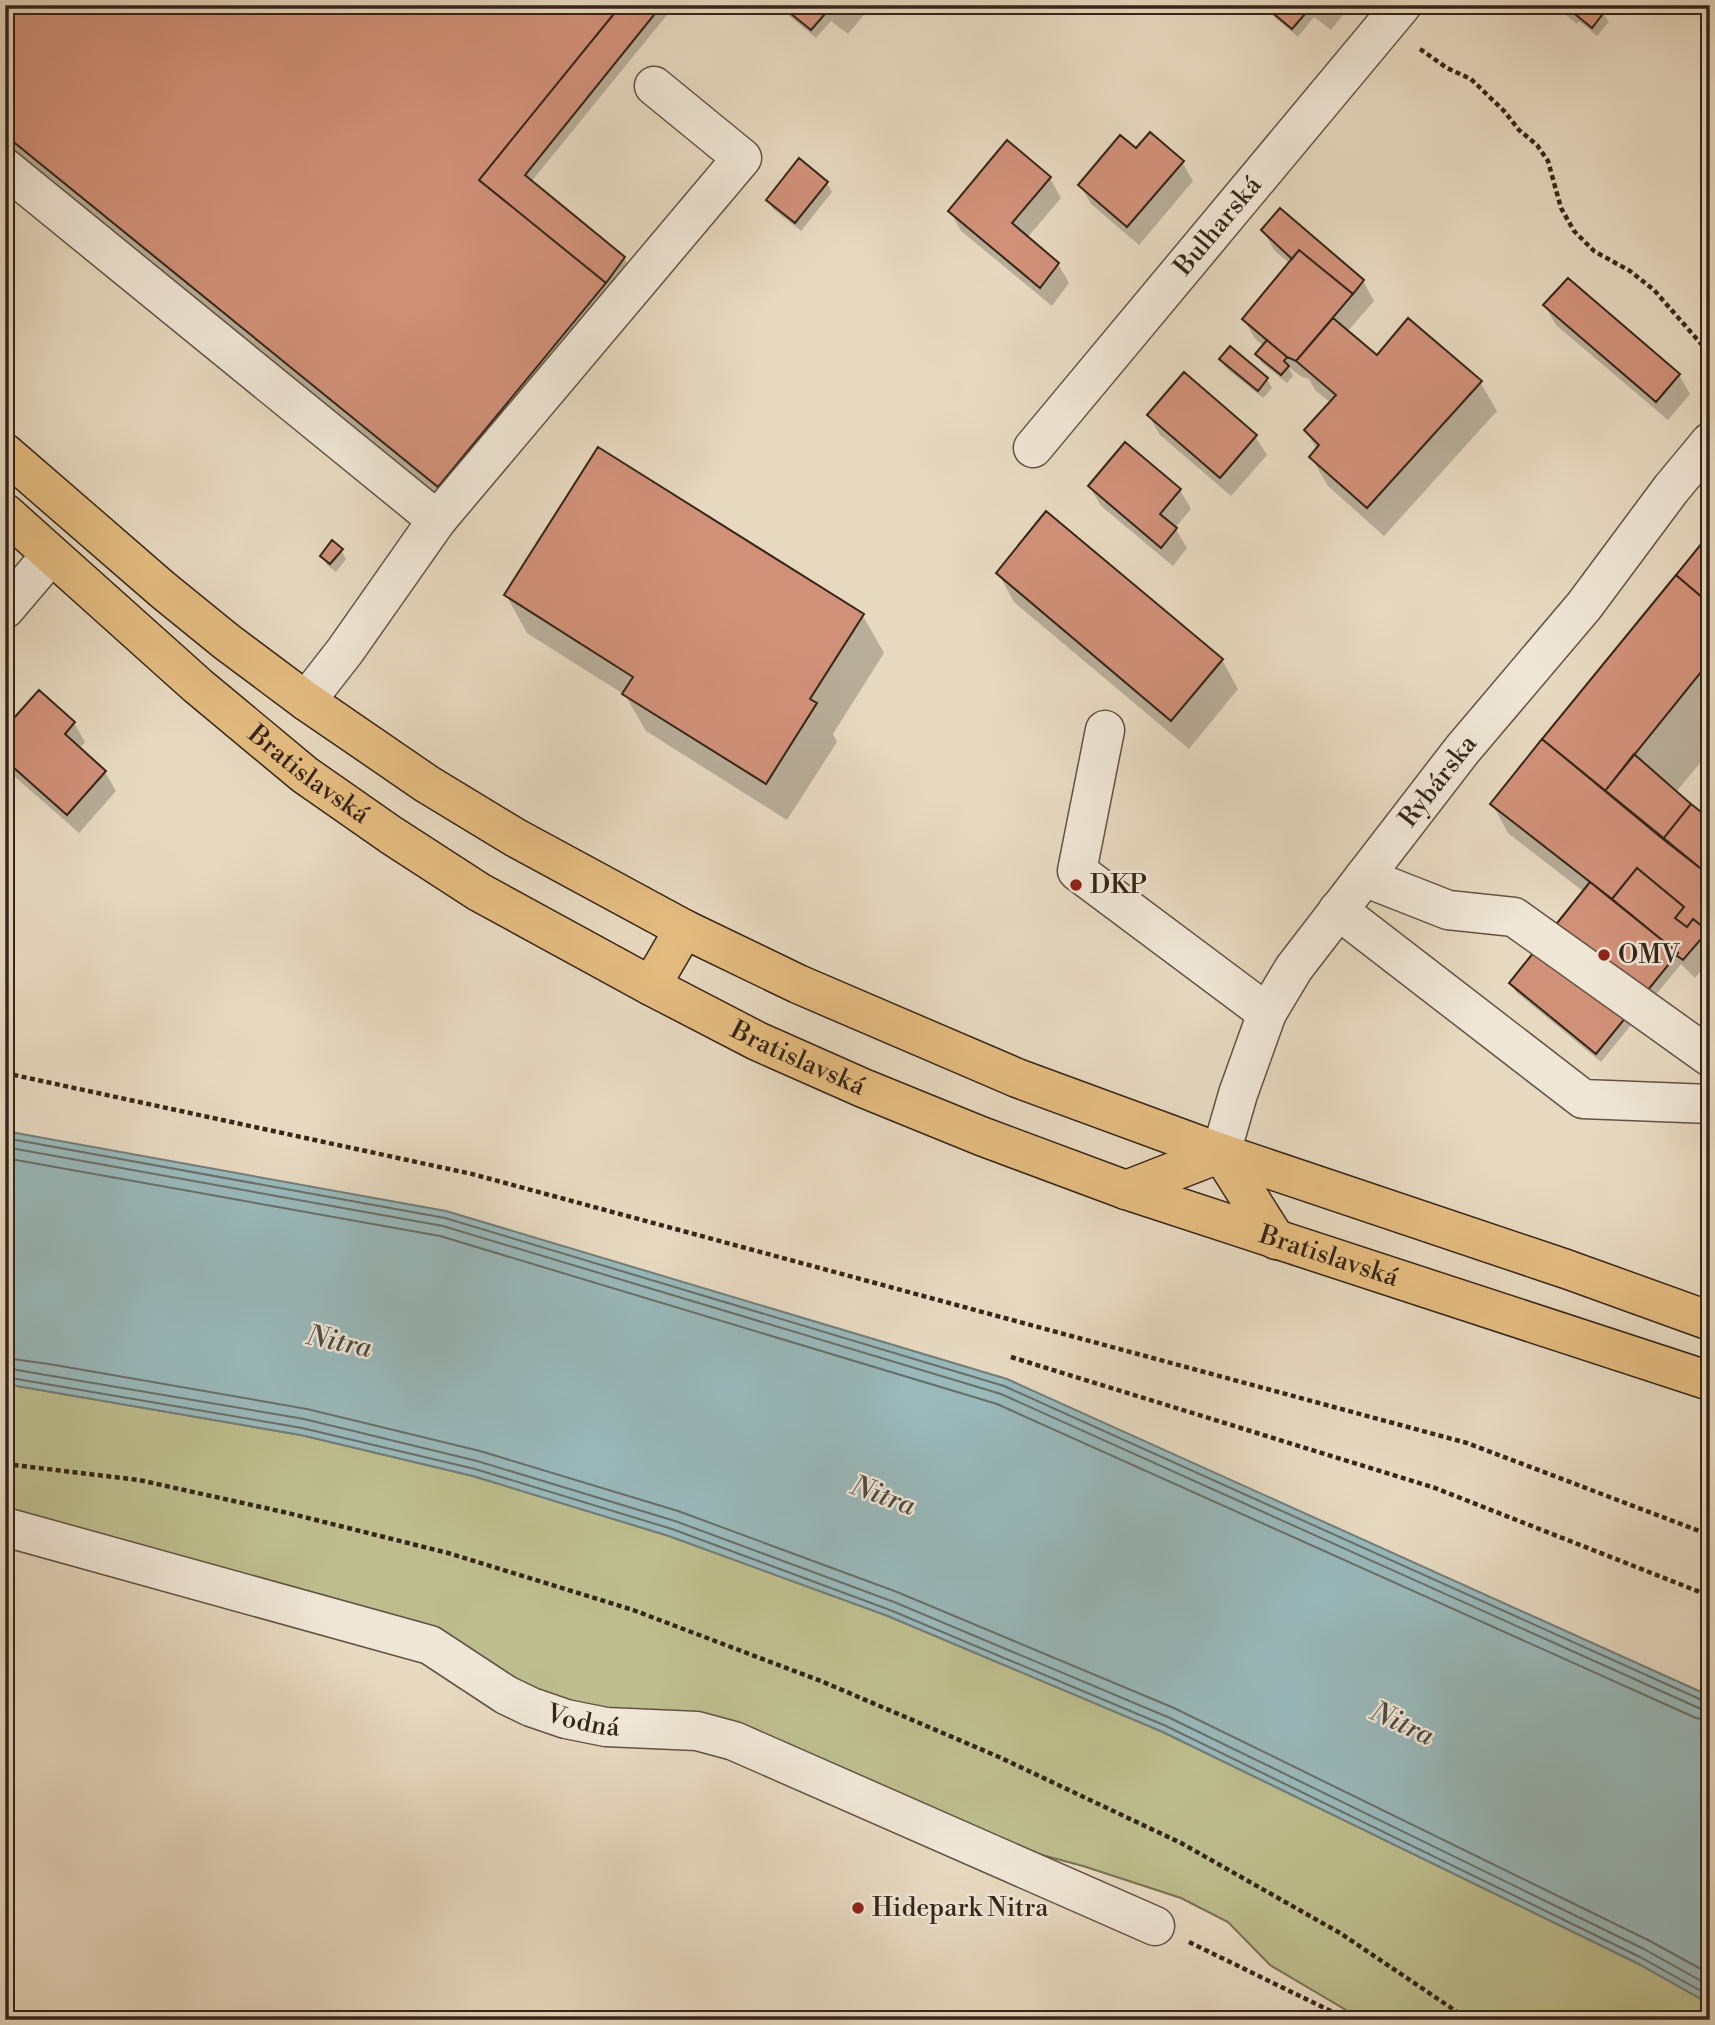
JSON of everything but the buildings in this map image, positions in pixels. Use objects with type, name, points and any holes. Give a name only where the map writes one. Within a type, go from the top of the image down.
[{"type":"main road","points":[[5,453],[163,590],[306,701],[426,784],[516,838],[684,929],[798,984],[1005,1073],[1221,1153],[1566,1269],[1710,1321]]},
{"type":"main road","name":"Bratislavská","points":[[5,513],[198,686],[305,775],[479,892],[757,1041],[981,1136],[1126,1190],[1710,1381]]},
{"type":"main road","points":[[651,986],[684,929]]},
{"type":"main road","points":[[1126,1190],[1221,1153]]},
{"type":"main road","points":[[1221,1153],[1276,1240]]},
{"type":"street","name":"Bulharská","points":[[1033,448],[1395,14]]},
{"type":"street","points":[[306,701],[438,520],[742,158],[654,86]]},
{"type":"street","points":[[5,168],[438,520]]},
{"type":"street","name":"Rybárska","points":[[1221,1153],[1238,1094],[1267,1013],[1294,968],[1462,750],[1584,606],[1671,489],[1710,442]]},
{"type":"street","points":[[5,610],[51,555]]},
{"type":"street","points":[[1105,730],[1077,871],[1267,1013]]},
{"type":"street","points":[[1364,877],[1448,909],[1514,916],[1710,1057]]},
{"type":"street","points":[[1338,910],[1583,1099],[1710,1104]]},
{"type":"street","name":"Vodná","points":[[5,1527],[430,1645],[506,1695],[566,1719],[606,1727],[697,1731],[734,1741],[1155,1926]]},
{"type":"path","points":[[1395,14],[1447,68],[1471,79],[1519,130],[1537,145],[1548,161],[1561,208],[1574,232],[1594,251],[1630,271],[1654,290],[1710,354]]},
{"type":"path","points":[[5,1073],[472,1174],[1467,1443],[1710,1535]]},
{"type":"path","points":[[1012,1357],[1434,1488],[1710,1596]]},
{"type":"path","points":[[5,1464],[139,1480],[288,1513],[448,1553],[633,1610],[821,1681],[999,1757],[1181,1843],[1340,1933],[1469,2020]]},
{"type":"path","points":[[1155,1926],[1349,2020]]},
{"type":"green space","points":[[5,1384],[301,1435],[473,1476],[669,1536],[888,1616],[1163,1732],[1637,1963],[1710,2004],[1710,2020],[1363,2020],[1270,1965],[1228,1922],[1181,1898],[579,1707],[5,1516]]},
{"type":"water","name":"Nitra","points":[[5,1131],[446,1211],[1007,1379],[1710,1696],[1710,2004],[1637,1963],[1163,1732],[888,1616],[669,1536],[473,1476],[301,1435],[5,1384]]},
{"type":"place","name":"DKP","points":[[1076,885]]},
{"type":"place","name":"OMV","points":[[1604,955]]},
{"type":"place","name":"Hidepark Nitra","points":[[858,1908]]}]
